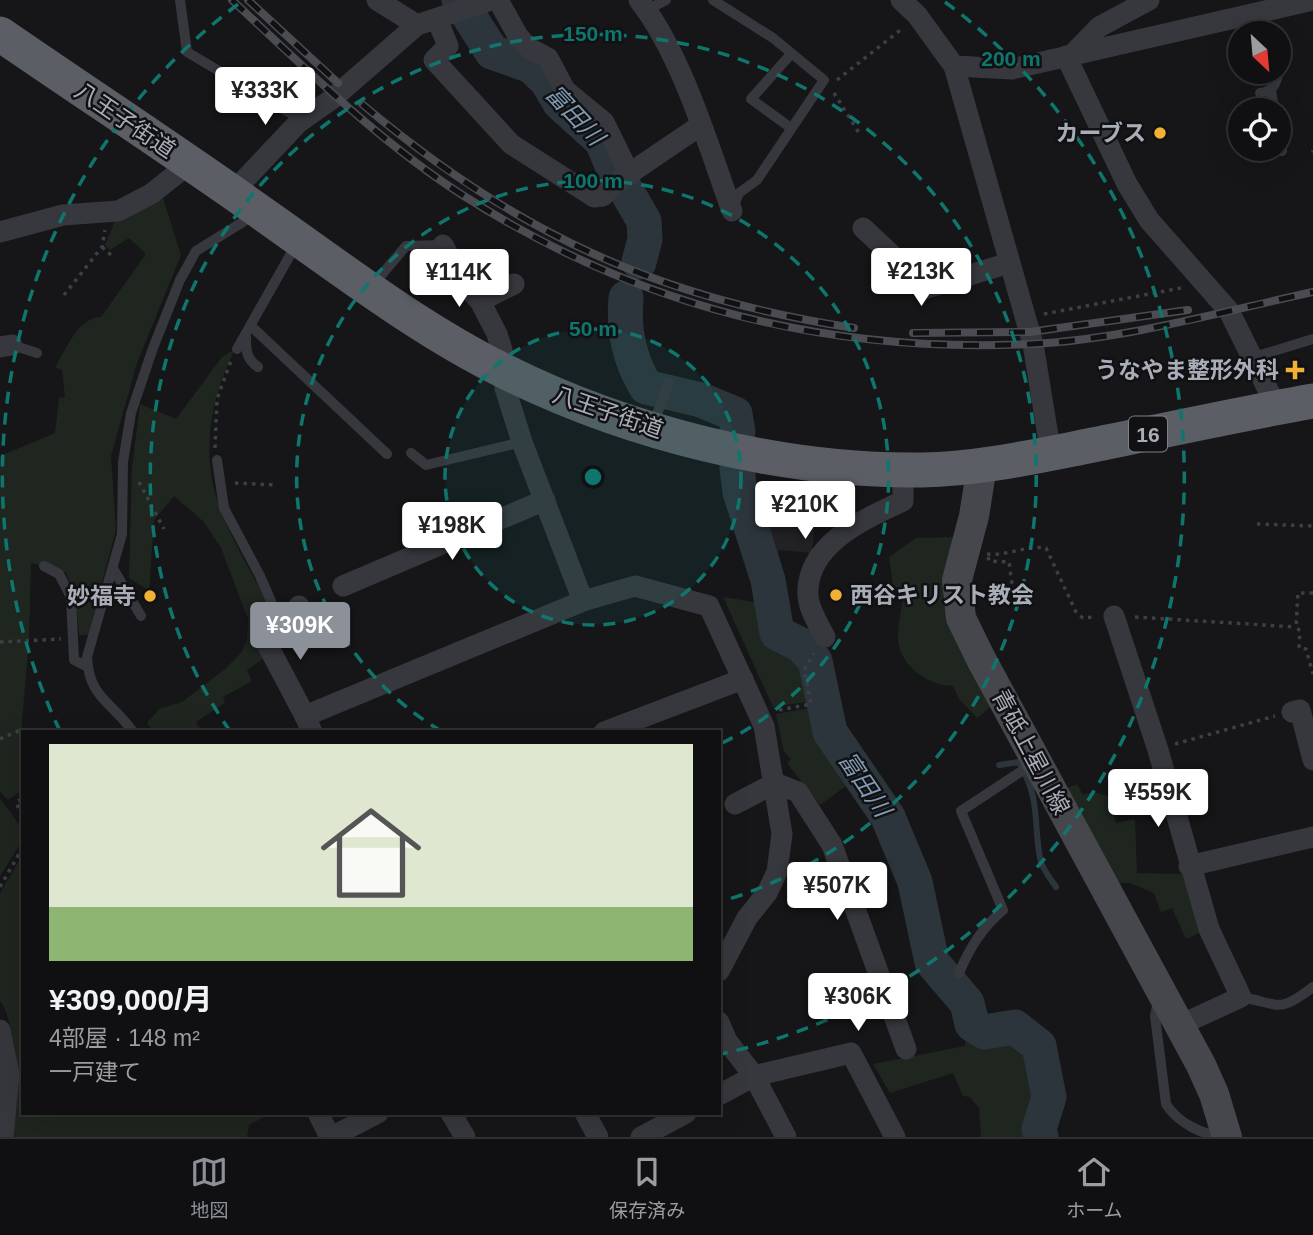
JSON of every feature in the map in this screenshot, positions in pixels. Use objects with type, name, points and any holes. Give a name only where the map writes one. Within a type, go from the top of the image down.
[{"type":"highway","name":"八王子街道","points":[[0,34],[299,241],[502,370],[574,403],[655,421],[763,456],[829,467],[903,470],[982,466],[1313,401]]},
{"type":"main road","name":"青砥上星川線","points":[[982,466],[974,516],[957,580],[960,609],[968,636],[1214,1094],[1227,1137]]},
{"type":"street","points":[[377,0],[427,22],[448,46],[434,60],[511,144],[594,197],[603,195],[701,125]]},
{"type":"street","points":[[498,0],[518,36],[529,48],[548,58],[565,90],[604,122],[623,179]]},
{"type":"street","points":[[901,0],[917,15],[954,66],[1035,355],[1051,454]]},
{"type":"street","points":[[1069,56],[1099,27],[1149,0]]},
{"type":"street","points":[[954,66],[1013,69],[1313,0]]},
{"type":"street","points":[[246,202],[302,120],[427,22],[473,5]]},
{"type":"street","points":[[643,5],[701,125],[732,211]]},
{"type":"street","points":[[1069,56],[1134,195],[1149,220],[1207,282],[1229,311],[1277,408]]},
{"type":"street","points":[[0,232],[63,215],[118,211],[151,194],[189,163]]},
{"type":"street","points":[[863,228],[927,288],[1009,263]]},
{"type":"street","points":[[443,245],[464,284],[480,300],[502,350],[502,370],[522,442],[583,601]]},
{"type":"street","points":[[480,300],[514,284]]},
{"type":"street","points":[[825,637],[808,596],[813,568],[823,551],[841,535],[903,501],[903,470]]},
{"type":"street","points":[[344,586],[545,500]]},
{"type":"street","points":[[299,606],[268,646],[308,724],[583,601],[635,586],[709,606],[764,726],[775,783],[782,852],[767,893],[747,918],[721,967]]},
{"type":"street","points":[[1114,616],[1158,750],[1209,929],[1241,997],[1178,1026]]},
{"type":"street","points":[[609,730],[743,679]]},
{"type":"street","points":[[1286,713],[1300,710],[1313,760]]},
{"type":"street","points":[[735,804],[775,783],[798,792],[832,845],[906,1049]]},
{"type":"street","points":[[1189,866],[1313,837]]},
{"type":"street","points":[[721,931],[747,918]]},
{"type":"street","points":[[721,1027],[727,1041],[754,1076],[786,1137]]},
{"type":"street","points":[[0,1030],[9,1074],[3,1127]]},
{"type":"street","points":[[721,1094],[754,1076],[851,1053],[895,1137]]},
{"type":"street","points":[[319,1115],[331,1137],[374,1115]]},
{"type":"street","points":[[453,1115],[466,1137]]},
{"type":"street","points":[[585,1115],[598,1137]]},
{"type":"street","points":[[641,1137],[678,1124]]},
{"type":"lane","points":[[180,0],[187,52],[302,120]]},
{"type":"lane","points":[[643,5],[666,0]]},
{"type":"lane","points":[[713,0],[773,38],[824,80],[757,180],[739,193],[732,211]]},
{"type":"lane","points":[[1260,12],[1263,21]]},
{"type":"lane","points":[[791,54],[751,99],[791,128]]},
{"type":"lane","points":[[1269,98],[1266,91],[1275,84]]},
{"type":"lane","points":[[131,730],[95,692],[88,667],[93,629],[114,569],[122,534],[123,462],[131,412],[180,279],[196,251],[246,202]]},
{"type":"lane","points":[[258,367],[250,362],[246,351],[251,320],[299,241]]},
{"type":"lane","points":[[370,288],[407,246],[443,245]]},
{"type":"lane","points":[[237,349],[249,331]]},
{"type":"lane","points":[[249,331],[387,454]]},
{"type":"lane","points":[[1254,358],[1313,339]]},
{"type":"lane","points":[[6,346],[37,353]]},
{"type":"lane","points":[[655,421],[668,383]]},
{"type":"lane","points":[[411,453],[426,464],[522,442]]},
{"type":"lane","points":[[217,460],[224,508],[260,576],[283,629]]},
{"type":"lane","points":[[44,566],[59,574],[71,597],[74,660],[88,667]]},
{"type":"lane","points":[[114,569],[141,615]]},
{"type":"lane","points":[[959,973],[971,945],[987,924],[1003,910],[961,811],[1037,762]]},
{"type":"lane","points":[[1241,997],[1277,1007],[1294,1002],[1313,987]]},
{"type":"lane","points":[[1159,991],[1155,1016],[1166,1104],[1174,1117],[1212,1136],[1227,1137]]},
{"type":"path","points":[[859,133],[829,85],[860,65],[917,15]]},
{"type":"path","points":[[64,295],[102,247],[108,212]]},
{"type":"path","points":[[102,247],[111,255]]},
{"type":"path","points":[[1025,317],[1207,282]]},
{"type":"path","points":[[217,460],[214,415],[224,376],[237,349]]},
{"type":"path","points":[[123,462],[141,485],[164,529]]},
{"type":"path","points":[[229,482],[275,485]]},
{"type":"path","points":[[1258,524],[1313,526]]},
{"type":"path","points":[[1015,606],[1009,562],[989,561],[986,554],[1006,555],[1035,547],[1046,548],[1076,612],[1083,618],[1114,616],[1296,627],[1300,631],[1299,648],[1306,649],[1313,674]]},
{"type":"path","points":[[1296,627],[1298,593],[1313,593]]},
{"type":"path","points":[[0,642],[64,639]]},
{"type":"path","points":[[771,711],[810,704],[804,670]]},
{"type":"path","points":[[1170,746],[1286,713]]},
{"type":"path","points":[[0,739],[24,730]]},
{"type":"path","points":[[0,887],[21,850]]},
{"type":"shaded area","points":[[162,195],[181,255],[137,363],[111,456],[116,530],[88,635],[79,635],[75,594],[66,572],[31,563],[29,640],[21,730],[21,790],[8,800],[0,791],[0,456],[55,433],[59,398],[65,397],[62,370],[55,367],[79,328],[93,318],[101,317],[146,254],[129,238],[110,250],[105,245],[117,216]]},
{"type":"shaded area","points":[[235,349],[214,406],[209,446],[213,486],[238,549],[277,620],[267,656],[247,670],[252,681],[223,697],[225,703],[196,722],[201,730],[152,730],[147,723],[159,709],[182,702],[225,669],[242,652],[247,639],[248,619],[221,548],[204,522],[174,496],[154,520],[149,591],[129,578],[132,467],[140,404],[176,419],[222,357]]},
{"type":"shaded area","points":[[752,483],[818,488],[812,553],[779,550],[778,556],[766,555],[749,494]]},
{"type":"shaded area","points":[[954,537],[993,705],[977,718],[959,699],[953,686],[933,682],[915,671],[908,664],[899,646],[898,630],[903,591],[893,586],[889,557],[916,538]]},
{"type":"shaded area","points":[[723,597],[761,603],[763,610],[759,615],[773,645],[805,661],[800,670],[806,702],[773,707]]},
{"type":"shaded area","points":[[813,664],[828,738],[853,781],[820,805],[787,763],[791,759],[784,752],[776,714],[814,707],[808,671]]},
{"type":"shaded area","points":[[1077,784],[1083,795],[1093,792],[1108,796],[1116,823],[1135,819],[1137,873],[1187,874],[1206,930],[1186,939],[1172,908],[1161,912],[1154,893],[1130,883],[1107,882],[1065,789]]},
{"type":"shaded area","points":[[0,799],[17,822],[21,830],[21,840],[0,877]]},
{"type":"shaded area","points":[[21,857],[21,1115],[268,1115],[249,1125],[247,1137],[13,1137],[13,1047],[6,1013],[0,1001],[0,893]]},
{"type":"shaded area","points":[[966,1026],[981,1035],[1014,1033],[1033,1048],[1045,1096],[1036,1128],[1038,1137],[981,1137],[979,1108],[970,1097],[963,1096],[953,1073],[890,1093],[873,1064],[965,1046]]},
{"type":"waterway","name":"富田川","points":[[459,0],[492,52],[531,66],[547,81],[560,103],[602,141],[613,168],[644,221],[645,239],[639,262]]},
{"type":"waterway","name":"富田川","points":[[626,298],[628,344],[646,387],[701,400],[735,414],[738,432]]},
{"type":"waterway","name":"富田川","points":[[737,468],[740,492],[768,580],[777,633],[801,645],[815,661],[830,732],[888,817],[915,882],[932,962],[967,1003],[972,1024],[985,1032],[1015,1027],[1039,1046],[1049,1097],[1039,1129],[1041,1137]]},
{"type":"waterway","points":[[999,765],[1019,762],[1026,776],[1035,810],[1041,862],[1056,887]]},
{"type":"railway","points":[[232,0],[372,128],[464,196],[530,235],[597,267],[666,294],[736,315],[808,331],[881,341],[956,345],[1032,344],[1138,331],[1313,292]]},
{"type":"railway","points":[[248,0],[338,83]]},
{"type":"railway","points":[[362,104],[475,189],[591,253],[652,278],[715,298],[783,315],[854,328]]},
{"type":"railway","points":[[913,333],[1030,332],[1188,310]]},
{"type":"place","name":"カーブス","points":[[1160,133]]},
{"type":"place","name":"うなやま整形外科","points":[[1295,370]]},
{"type":"place","name":"西谷キリスト教会","points":[[836,595]]},
{"type":"place","name":"妙福寺","points":[[150,596]]}]
